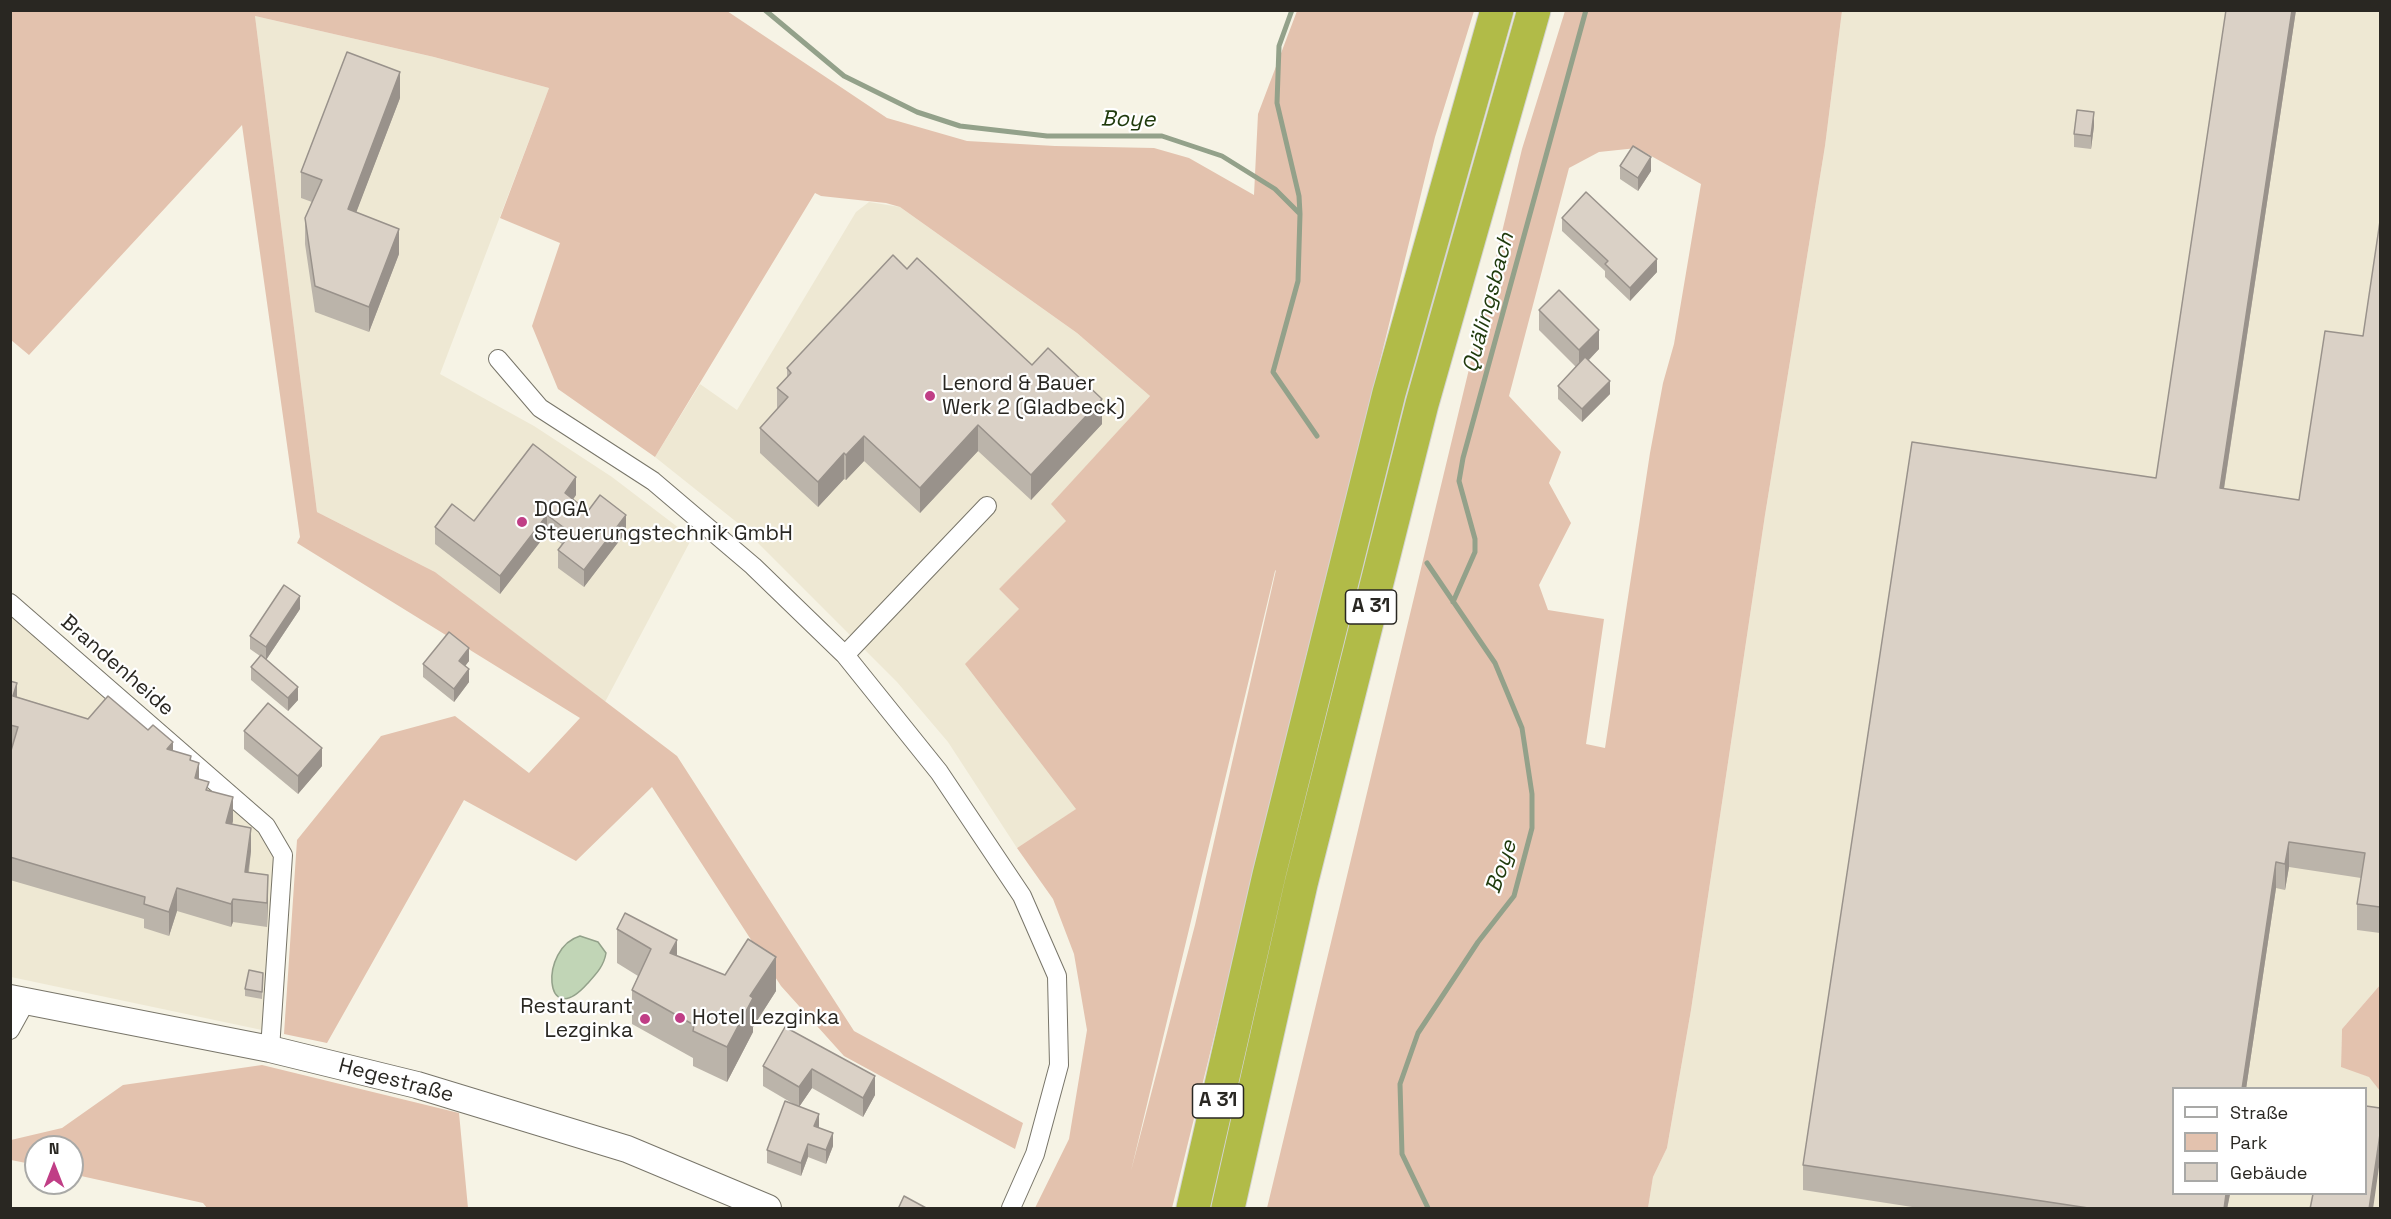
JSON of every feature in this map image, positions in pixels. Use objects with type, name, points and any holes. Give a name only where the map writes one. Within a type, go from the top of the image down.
[{"type":"highway","name":"A 31","points":[[1193,1209],[1269,875],[1389,393],[1497,10]]},
{"type":"highway","name":"A 31","points":[[1228,1209],[1301,884],[1417,427],[1534,10]]},
{"type":"street","points":[[498,359],[540,408],[653,481],[753,566],[845,655],[939,772],[1022,896],[1058,976],[1059,1065],[1035,1154],[1011,1209]]},
{"type":"street","points":[[845,655],[987,506]]},
{"type":"street","name":"Brandenheide","points":[[10,603],[266,826],[283,855],[270,1049]]},
{"type":"street","points":[[10,1030],[18,1000]]},
{"type":"street","name":"Hegestraße","points":[[18,1000],[270,1049],[417,1085],[627,1149],[768,1209]]},
{"type":"shaded area","points":[[1842,11],[2380,11],[2380,985],[2342,1029],[2341,1066],[2370,1077],[2380,1091],[2380,1208],[1648,1208],[1653,1177],[1667,1148],[1691,1010],[1765,515],[1825,146]]},
{"type":"shaded area","points":[[255,16],[434,57],[549,88],[440,374],[534,426],[612,477],[692,538],[605,702],[435,572],[317,512]]},
{"type":"shaded area","points":[[869,202],[900,207],[1077,333],[1150,396],[1052,504],[1067,521],[999,589],[1019,609],[1078,808],[1017,848],[948,742],[897,682],[739,524],[655,457],[700,384],[737,410],[856,212]]},
{"type":"shaded area","points":[[10,615],[261,831],[274,854],[262,1030],[11,977]]},
{"type":"shaded area","points":[[580,936],[598,942],[606,953],[605,958],[599,970],[587,984],[573,996],[562,998],[555,993],[552,982],[553,969],[558,955],[567,943]]},
{"type":"green space","points":[[10,11],[727,11],[887,118],[967,141],[1154,148],[1189,158],[1254,195],[1258,114],[1297,11],[1474,11],[1435,137],[1172,1208],[1035,1208],[1069,1139],[1087,1030],[1074,954],[1053,899],[1017,848],[1076,809],[965,664],[1019,609],[999,589],[1066,521],[1051,504],[1150,396],[1077,333],[900,207],[886,203],[821,196],[815,193],[655,457],[558,389],[532,326],[560,243],[500,218],[549,88],[434,57],[255,16],[317,512],[435,572],[677,756],[854,1031],[1023,1123],[1015,1149],[844,1056],[781,986],[652,787],[576,861],[464,800],[327,1043],[284,1034],[297,840],[381,736],[455,716],[529,773],[580,718],[297,543],[300,537],[242,125],[29,355],[11,340]],"holes":[[[1276,570],[1195,925],[1131,1171]]]},
{"type":"green space","points":[[1565,11],[1842,11],[1825,146],[1765,515],[1691,1010],[1667,1148],[1653,1177],[1648,1208],[1267,1208],[1522,149]],"holes":[[[1637,148],[1701,184],[1674,344],[1663,383],[1650,453],[1605,748],[1586,744],[1604,619],[1548,610],[1539,585],[1571,523],[1549,483],[1561,452],[1509,396],[1569,168],[1599,152]]]},
{"type":"green space","points":[[2380,985],[2380,1091],[2369,1077],[2341,1067],[2342,1029]]},
{"type":"green space","points":[[262,1065],[459,1113],[468,1208],[207,1208],[203,1203],[84,1177],[84,1135],[32,1135],[62,1128],[123,1085]]},
{"type":"green space","points":[[24,1137],[24,1163],[11,1160],[11,1140]]},
{"type":"building","points":[[2226,10],[2292,10],[2220,488],[2299,500],[2325,331],[2363,336],[2380,221],[2380,907],[2357,904],[2365,853],[2289,842],[2285,864],[2276,862],[2242,1087],[2172,1087],[2172,1195],[2226,1195],[2224,1209],[2095,1209],[1803,1165],[1912,442],[2156,478]]},
{"type":"building","points":[[347,52],[400,72],[348,209],[399,229],[369,307],[315,286],[305,218],[322,180],[301,172]]},
{"type":"building","points":[[2077,110],[2094,112],[2091,136],[2074,134]]},
{"type":"building","points":[[1633,146],[1651,157],[1638,178],[1620,166]]},
{"type":"building","points":[[1586,192],[1657,259],[1630,288],[1605,264],[1608,261],[1562,218]]},
{"type":"building","name":"Lenord & Bauer Werk 2 (Gladbeck)","points":[[893,255],[907,269],[917,258],[1032,365],[1048,348],[1102,399],[1031,475],[978,425],[920,488],[864,436],[846,455],[844,453],[818,482],[760,428],[788,397],[777,388],[791,373],[787,368]]},
{"type":"building","points":[[1559,290],[1599,330],[1579,350],[1539,310]]},
{"type":"building","points":[[1585,357],[1610,381],[1582,409],[1558,386]]},
{"type":"building","points":[[533,444],[576,477],[565,493],[588,511],[600,495],[626,515],[584,570],[558,550],[571,533],[547,515],[500,576],[435,527],[452,504],[474,521]]},
{"type":"building","points":[[284,585],[300,596],[266,647],[250,636]]},
{"type":"building","points":[[449,632],[469,648],[459,661],[469,669],[454,689],[423,664]]},
{"type":"building","points":[[261,655],[298,687],[288,698],[251,667]]},
{"type":"building","points":[[10,681],[17,683],[13,696],[88,719],[108,696],[148,730],[153,725],[173,742],[167,749],[191,756],[190,760],[199,763],[195,778],[209,782],[206,790],[233,797],[226,823],[251,828],[245,872],[268,875],[267,903],[233,899],[231,904],[177,888],[169,912],[144,904],[145,897],[10,857],[10,754],[18,727],[10,725]]},
{"type":"building","points":[[268,703],[322,748],[298,776],[244,731]]},
{"type":"building","points":[[625,913],[677,940],[670,953],[725,975],[748,939],[776,957],[750,996],[753,998],[727,1047],[693,1031],[694,1025],[632,990],[651,949],[617,929]]},
{"type":"building","points":[[249,970],[263,973],[262,992],[245,989]]},
{"type":"building","points":[[785,1027],[875,1076],[863,1098],[812,1069],[799,1087],[763,1066]]},
{"type":"building","points":[[785,1101],[819,1114],[814,1126],[833,1133],[826,1150],[808,1144],[801,1163],[767,1150]]},
{"type":"building","points":[[2367,1106],[2380,1108],[2380,1134],[2369,1209],[2310,1209],[2313,1195],[2367,1195]]},
{"type":"building","points":[[904,1196],[928,1209],[898,1209]]},
{"type":"waterway","name":"Boye","points":[[765,10],[844,76],[917,112],[960,126],[1047,136],[1162,136],[1222,156],[1275,189],[1300,214],[1298,281],[1273,372],[1317,436]]},
{"type":"waterway","points":[[1292,10],[1279,46],[1277,103],[1299,196],[1300,214]]},
{"type":"waterway","name":"Quälingsbach","points":[[1453,602],[1475,552],[1475,539],[1459,481],[1463,458],[1586,10]]},
{"type":"waterway","name":"Boye","points":[[1427,563],[1495,663],[1522,728],[1532,794],[1532,828],[1514,896],[1478,942],[1418,1033],[1400,1084],[1402,1154],[1428,1208]]},
{"type":"place","name":"Lenord & Bauer Werk 2 (Gladbeck)","points":[[930,396]]},
{"type":"place","name":"DOGA Steuerungstechnik GmbH","points":[[522,522]]},
{"type":"place","name":"Hotel Lezginka","points":[[680,1018]]},
{"type":"place","name":"Restaurant Lezginka","points":[[645,1019]]}]
